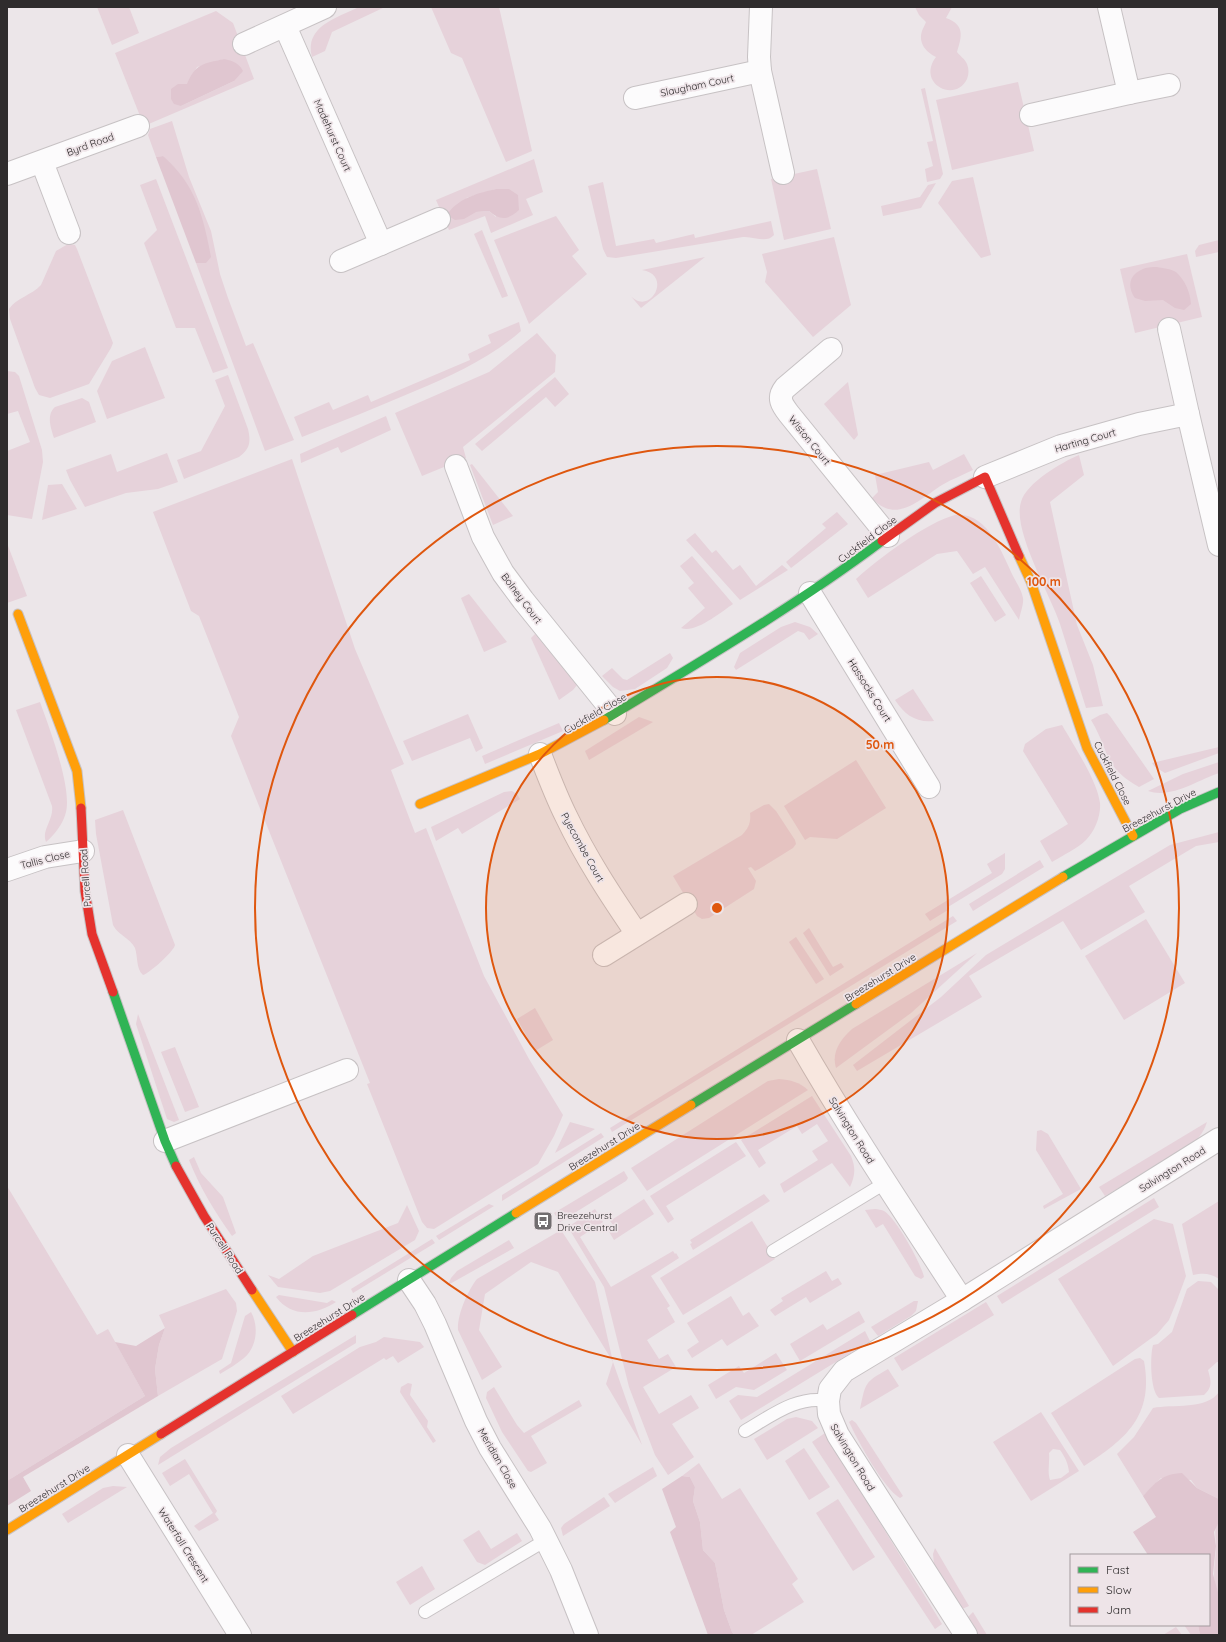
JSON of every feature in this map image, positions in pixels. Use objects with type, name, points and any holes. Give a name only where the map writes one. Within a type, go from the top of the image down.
[{"type":"street","points":[[244,44],[325,7]]},
{"type":"street","points":[[761,7],[759,57],[760,71],[783,173]]},
{"type":"street","points":[[1109,7],[1129,93]]},
{"type":"street","name":"Madehurst Court","points":[[285,26],[381,244]]},
{"type":"street","name":"Slaugham Court","points":[[634,98],[760,71]]},
{"type":"street","points":[[1031,115],[1168,85]]},
{"type":"street","name":"Byrd Road","points":[[7,174],[138,126]]},
{"type":"street","points":[[42,162],[69,233]]},
{"type":"street","points":[[341,261],[439,218]]},
{"type":"street","points":[[1169,329],[1219,544]]},
{"type":"street","name":"Wiston Court","points":[[831,349],[785,388],[781,395],[780,402],[888,536]]},
{"type":"street","name":"Harting Court","points":[[985,477],[1061,446],[1139,424],[1188,414]]},
{"type":"street","name":"Bolney Court","points":[[456,466],[483,537],[503,573],[519,596],[615,714]]},
{"type":"street","name":"Cuckfield Close","points":[[420,804],[573,739],[738,639],[810,593],[888,536],[948,495],[985,477],[1031,582],[1085,742],[1133,836]]},
{"type":"street","name":"Hassocks Court","points":[[810,593],[929,787]]},
{"type":"street","name":"Purcell Road","points":[[18,614],[77,771],[80,794],[87,906],[92,934],[165,1141],[174,1163],[204,1216],[292,1352]]},
{"type":"street","name":"Pyecombe Court","points":[[540,754],[565,815],[582,847],[613,899],[637,934]]},
{"type":"street","name":"Breezehurst Drive","points":[[7,1530],[292,1352],[1056,881],[1180,809],[1219,792]]},
{"type":"street","name":"Tallis Close","points":[[7,870],[45,857],[83,851]]},
{"type":"street","points":[[604,955],[686,904]]},
{"type":"street","name":"Salvington Road","points":[[798,1040],[885,1183],[962,1300]]},
{"type":"street","points":[[165,1141],[347,1070]]},
{"type":"street","name":"Salvington Road","points":[[966,1635],[838,1435],[829,1414],[828,1401],[830,1389],[844,1370],[962,1300],[1219,1139]]},
{"type":"street","name":"Meridian Close","points":[[409,1280],[425,1304],[435,1324],[476,1421],[490,1448],[546,1540],[561,1570],[587,1635]]},
{"type":"street","name":"Waterfall Crescent","points":[[128,1455],[240,1635]]},
{"type":"lane","points":[[773,1251],[885,1183]]},
{"type":"lane","points":[[745,1431],[786,1406],[810,1400],[819,1399],[828,1401]]},
{"type":"lane","points":[[425,1612],[546,1540]]},
{"type":"shaded area","points":[[97,7],[129,7],[139,33],[112,45]]},
{"type":"shaded area","points":[[359,7],[385,7],[332,32],[325,51],[312,57],[311,46],[313,38],[318,30],[332,19]]},
{"type":"shaded area","points":[[431,7],[499,7],[532,151],[506,162],[462,58],[451,53]]},
{"type":"shaded area","points":[[915,7],[952,7],[946,18],[956,24],[959,28],[961,36],[957,52],[968,66],[967,79],[961,86],[954,90],[947,90],[934,82],[931,75],[931,66],[936,57],[926,50],[922,43],[921,35],[926,22],[919,15]]},
{"type":"shaded area","points":[[216,11],[233,23],[254,79],[144,126],[115,53]],"holes":[[[224,59],[234,81],[181,106],[178,84],[187,85],[197,67]]]},
{"type":"shaded area","points":[[224,59],[240,66],[243,71],[234,81],[181,106],[174,104],[171,99],[171,89],[178,84],[187,84],[197,68],[211,62]]},
{"type":"shaded area","points":[[1018,82],[1034,151],[952,170],[936,100]]},
{"type":"shaded area","points":[[925,88],[943,174],[940,179],[927,182],[925,169],[933,166],[927,142],[933,141],[921,89]]},
{"type":"shaded area","points":[[172,121],[189,177],[211,231],[220,274],[246,346],[253,343],[294,440],[265,451],[196,263],[206,263],[163,156],[156,157],[148,135],[150,129]]},
{"type":"shaded area","points":[[163,156],[183,178],[191,190],[196,202],[205,228],[211,257],[206,263],[196,263],[156,157]]},
{"type":"shaded area","points":[[534,159],[543,192],[526,199],[533,215],[491,233],[485,216],[449,230],[436,200]],"holes":[[[496,189],[496,217],[489,211],[476,212],[466,198]]]},
{"type":"shaded area","points":[[817,169],[831,229],[784,240],[771,179]]},
{"type":"shaded area","points":[[973,177],[991,255],[981,258],[938,203],[952,181]]},
{"type":"shaded area","points":[[156,179],[228,368],[213,373],[195,328],[176,328],[144,243],[157,230],[140,185]]},
{"type":"shaded area","points":[[603,182],[616,246],[654,239],[656,243],[694,234],[695,238],[771,221],[774,235],[767,239],[743,237],[616,258],[607,257],[603,249],[588,186]]},
{"type":"shaded area","points":[[936,183],[921,208],[883,216],[881,206],[920,197],[928,185]]},
{"type":"shaded area","points":[[496,189],[509,189],[518,195],[519,210],[511,216],[504,218],[500,218],[489,211],[476,212],[464,219],[455,220],[450,217],[449,212],[465,199]]},
{"type":"shaded area","points":[[556,216],[579,250],[572,256],[587,274],[529,324],[494,240]]},
{"type":"shaded area","points":[[482,230],[508,296],[502,298],[474,234]]},
{"type":"shaded area","points":[[834,237],[851,305],[813,337],[765,282],[767,272],[762,254]]},
{"type":"shaded area","points":[[1219,240],[1219,252],[1196,257],[1195,251],[1199,245]]},
{"type":"shaded area","points":[[68,244],[75,245],[77,249],[113,343],[89,384],[50,398],[39,395],[35,388],[10,319],[9,309],[16,302],[41,285],[56,251]]},
{"type":"shaded area","points":[[1187,254],[1202,317],[1135,333],[1120,269]]},
{"type":"shaded area","points":[[705,257],[641,308],[629,294],[637,300],[644,302],[650,299],[655,293],[657,286],[656,279],[651,273],[642,270]]},
{"type":"shaded area","points":[[1157,267],[1176,272],[1184,282],[1190,295],[1191,304],[1184,310],[1175,308],[1163,300],[1145,301],[1135,298],[1130,286],[1130,282],[1134,276],[1145,268]]},
{"type":"shaded area","points":[[519,322],[521,331],[497,350],[471,365],[401,397],[302,437],[294,417],[329,402],[333,410],[368,395],[371,402],[470,360],[468,354],[491,343],[488,335]]},
{"type":"shaded area","points":[[537,333],[556,355],[555,372],[463,447],[466,458],[422,476],[395,413],[489,372]]},
{"type":"shaded area","points":[[145,347],[165,398],[107,419],[97,391],[112,361]]},
{"type":"shaded area","points":[[7,371],[15,372],[19,376],[42,450],[43,462],[32,519],[7,515],[7,451],[30,442],[18,411],[7,414]]},
{"type":"shaded area","points":[[228,375],[248,429],[249,445],[239,457],[184,479],[177,460],[201,451],[225,406],[215,380]]},
{"type":"shaded area","points":[[555,377],[569,394],[555,407],[546,397],[482,451],[475,444]]},
{"type":"shaded area","points":[[848,382],[858,435],[854,440],[824,404]]},
{"type":"shaded area","points":[[82,398],[89,402],[96,422],[54,438],[50,422],[52,410],[55,407]]},
{"type":"shaded area","points":[[386,416],[391,430],[341,453],[338,447],[301,463],[300,454]]},
{"type":"shaded area","points":[[167,453],[178,482],[158,489],[126,493],[85,507],[66,470],[111,454],[117,472]]},
{"type":"shaded area","points":[[964,454],[973,470],[942,485],[908,507],[890,509],[881,506],[872,498],[878,492],[875,475],[929,462],[933,470]]},
{"type":"shaded area","points":[[1079,455],[1084,475],[1050,502],[1077,625],[1093,665],[1103,706],[1086,708],[1060,624],[1027,545],[1022,529],[1020,514],[1021,502],[1024,495],[1037,481],[1054,468]]},
{"type":"shaded area","points":[[292,459],[355,649],[404,764],[391,770],[415,833],[426,828],[484,976],[529,1059],[563,1115],[554,1136],[538,1164],[434,1229],[427,1228],[422,1222],[367,1084],[370,1083],[231,736],[239,717],[199,616],[191,611],[153,512]]},
{"type":"shaded area","points":[[472,464],[513,516],[493,525],[470,465]]},
{"type":"shaded area","points":[[62,484],[77,509],[42,520],[48,485]]},
{"type":"shaded area","points":[[837,512],[848,524],[791,568],[786,562],[826,528],[822,524]]},
{"type":"shaded area","points":[[955,515],[966,516],[976,520],[985,526],[992,535],[1004,556],[1023,598],[1019,620],[985,567],[973,574],[957,551],[937,554],[868,598],[856,579],[903,542],[931,525]]},
{"type":"shaded area","points":[[695,533],[712,553],[716,550],[733,570],[740,565],[756,586],[782,565],[788,570],[740,600],[686,540]]},
{"type":"shaded area","points":[[7,543],[27,596],[7,603]]},
{"type":"shaded area","points":[[692,556],[733,604],[708,621],[693,628],[687,629],[681,628],[705,608],[688,588],[694,583],[680,566]]},
{"type":"shaded area","points":[[981,576],[1006,615],[995,622],[970,583]]},
{"type":"shaded area","points":[[469,594],[507,642],[484,652],[461,598]]},
{"type":"shaded area","points":[[795,622],[810,627],[818,634],[809,640],[804,633],[798,631],[736,670],[734,667],[740,653],[781,627]]},
{"type":"shaded area","points":[[535,634],[577,685],[573,690],[559,700],[531,638]]},
{"type":"shaded area","points":[[670,653],[673,658],[667,668],[635,689],[620,691],[613,687],[602,676],[612,668],[623,679],[627,680]]},
{"type":"shaded area","points":[[913,689],[934,721],[922,721],[912,717],[903,710],[895,700]]},
{"type":"shaded area","points":[[40,702],[59,757],[66,788],[67,801],[66,812],[61,825],[46,842],[45,833],[51,816],[52,806],[16,710]]},
{"type":"shaded area","points":[[1107,713],[1154,779],[1139,787],[1127,779],[1113,765],[1091,720]]},
{"type":"shaded area","points":[[468,714],[483,748],[476,752],[470,738],[412,761],[403,741]]},
{"type":"shaded area","points":[[639,717],[653,722],[589,760],[585,751]]},
{"type":"shaded area","points":[[559,723],[563,731],[485,764],[482,756]]},
{"type":"shaded area","points":[[1062,725],[1090,774],[1098,794],[1100,813],[1097,823],[1086,840],[1052,862],[1040,841],[1068,824],[1023,751],[1025,744],[1046,729]]},
{"type":"shaded area","points":[[1219,747],[1219,753],[1165,773],[1155,767],[1152,763]]},
{"type":"shaded area","points":[[856,760],[886,808],[837,839],[810,837],[805,840],[784,806]]},
{"type":"shaded area","points":[[1219,762],[1219,773],[1184,788],[1166,793],[1148,791],[1183,774]]},
{"type":"shaded area","points":[[512,791],[517,794],[520,799],[462,834],[458,828],[436,841],[431,827],[504,792]]},
{"type":"shaded area","points":[[769,804],[776,811],[795,840],[796,844],[793,848],[755,871],[751,867],[748,868],[756,881],[754,889],[709,918],[702,919],[697,916],[673,876],[742,835],[749,825],[750,813],[764,805]]},
{"type":"shaded area","points":[[123,810],[175,945],[171,952],[161,962],[143,975],[139,970],[135,948],[113,925],[96,834],[95,820]]},
{"type":"shaded area","points":[[1219,832],[1219,842],[1196,846],[1129,886],[1145,912],[1081,950],[1063,921],[969,976],[982,997],[857,1071],[853,1065],[941,997],[986,955],[1170,845]]},
{"type":"shaded area","points":[[1005,853],[1005,869],[1002,874],[948,907],[948,910],[930,921],[925,914],[992,873],[987,864]]},
{"type":"shaded area","points":[[1040,860],[1044,867],[973,911],[969,904]]},
{"type":"shaded area","points":[[953,916],[957,921],[612,1132],[610,1128]]},
{"type":"shaded area","points":[[1146,919],[1185,983],[1124,1020],[1085,956]]},
{"type":"shaded area","points":[[809,928],[833,967],[841,963],[844,967],[830,976],[803,933]]},
{"type":"shaded area","points":[[796,937],[824,979],[816,984],[789,942]]},
{"type":"shaded area","points":[[977,953],[911,1013],[836,1068],[835,1057],[838,1046],[852,1029]]},
{"type":"shaded area","points":[[535,1008],[553,1040],[535,1051],[517,1019]]},
{"type":"shaded area","points":[[138,1014],[179,1120],[174,1122],[167,1119],[136,1024]]},
{"type":"shaded area","points":[[175,1047],[199,1107],[185,1112],[161,1052]]},
{"type":"shaded area","points":[[779,1079],[795,1082],[808,1090],[647,1191],[631,1168],[768,1081]]},
{"type":"shaded area","points":[[812,1096],[853,1160],[853,1179],[850,1187],[832,1163],[784,1193],[780,1184],[818,1160],[812,1151],[828,1141],[817,1124],[802,1134],[797,1126],[758,1150],[766,1163],[759,1168],[741,1140]]},
{"type":"shaded area","points":[[570,1122],[595,1129],[555,1153]]},
{"type":"shaded area","points":[[1207,1122],[1200,1136],[1188,1147],[1105,1196],[1099,1187]]},
{"type":"shaded area","points":[[1041,1130],[1048,1134],[1081,1189],[1044,1209],[1043,1206],[1063,1194],[1036,1150],[1037,1131]]},
{"type":"shaded area","points":[[601,1133],[604,1137],[502,1201],[502,1195]]},
{"type":"shaded area","points":[[736,1142],[746,1156],[666,1206],[674,1219],[668,1223],[650,1196]]},
{"type":"shaded area","points":[[194,1157],[201,1173],[223,1197],[236,1233],[232,1236],[214,1209],[198,1180],[189,1160]]},
{"type":"shaded area","points":[[624,1171],[628,1178],[626,1181],[560,1222],[554,1213]]},
{"type":"shaded area","points":[[7,1186],[97,1335],[108,1329],[145,1396],[7,1481]]},
{"type":"shaded area","points":[[764,1194],[770,1201],[693,1250],[690,1240]]},
{"type":"shaded area","points":[[1154,1198],[1159,1207],[1002,1304],[997,1296]]},
{"type":"shaded area","points":[[644,1199],[654,1214],[614,1240],[608,1230],[614,1226],[610,1221]]},
{"type":"shaded area","points":[[1219,1201],[1219,1279],[1206,1274],[1193,1275],[1182,1224]]},
{"type":"shaded area","points":[[489,1204],[494,1206],[439,1240],[436,1236]]},
{"type":"shaded area","points":[[407,1205],[419,1231],[415,1240],[330,1291],[320,1293],[278,1287],[268,1275],[279,1279],[313,1256],[398,1223]]},
{"type":"shaded area","points":[[595,1209],[603,1222],[580,1237],[611,1287],[673,1251],[679,1258],[651,1276],[670,1306],[667,1308],[675,1322],[647,1340],[659,1359],[668,1354],[676,1367],[643,1387],[659,1414],[691,1395],[699,1408],[672,1424],[694,1457],[668,1475],[655,1455],[629,1387],[604,1287],[568,1227]]},
{"type":"shaded area","points":[[875,1209],[884,1211],[895,1222],[913,1252],[924,1277],[921,1279],[915,1276],[883,1224],[876,1228],[865,1210]]},
{"type":"shaded area","points":[[1154,1219],[1173,1224],[1186,1276],[1169,1320],[1157,1334],[1113,1366],[1058,1279]]},
{"type":"shaded area","points":[[752,1221],[775,1259],[683,1315],[660,1278]]},
{"type":"shaded area","points":[[561,1230],[595,1282],[613,1362],[558,1272],[531,1262],[485,1294],[479,1330],[502,1367],[482,1380],[458,1330],[461,1310],[470,1290],[477,1279]]},
{"type":"shaded area","points":[[432,1239],[435,1243],[353,1293],[351,1289]]},
{"type":"shaded area","points":[[509,1240],[514,1248],[448,1285],[451,1278],[457,1271]]},
{"type":"shaded area","points":[[826,1271],[832,1281],[838,1278],[842,1284],[810,1303],[806,1297],[775,1316],[770,1310],[783,1301],[781,1298]]},
{"type":"shaded area","points":[[1198,1281],[1211,1282],[1219,1290],[1219,1362],[1208,1370],[1210,1386],[1204,1395],[1159,1398],[1156,1394],[1152,1381],[1151,1357],[1153,1345],[1158,1344],[1172,1332],[1187,1289]]},
{"type":"shaded area","points":[[226,1289],[236,1303],[237,1311],[222,1359],[158,1396],[155,1369],[159,1345],[165,1328],[159,1315]]},
{"type":"shaded area","points":[[279,1295],[327,1303],[332,1300],[336,1302],[320,1310],[304,1312],[297,1311],[282,1304],[276,1297]]},
{"type":"shaded area","points":[[731,1296],[743,1316],[749,1312],[759,1326],[727,1346],[722,1339],[692,1358],[687,1350],[699,1342],[687,1323]]},
{"type":"shaded area","points":[[914,1301],[918,1301],[916,1311],[911,1316],[878,1336],[871,1327]]},
{"type":"shaded area","points":[[986,1302],[994,1315],[902,1371],[894,1358]]},
{"type":"shaded area","points":[[859,1311],[865,1322],[800,1361],[790,1344],[823,1324],[827,1330]]},
{"type":"shaded area","points":[[251,1312],[254,1318],[256,1330],[252,1348],[244,1358],[220,1374],[219,1371],[231,1363],[245,1316]]},
{"type":"shaded area","points":[[165,1328],[159,1345],[155,1369],[158,1396],[23,1477],[31,1491],[7,1506],[7,1481],[145,1396],[115,1342],[136,1346]]},
{"type":"shaded area","points":[[865,1331],[870,1341],[741,1420],[729,1401],[738,1395],[757,1397]]},
{"type":"shaded area","points":[[356,1335],[356,1343],[158,1465],[160,1457],[171,1448]]},
{"type":"shaded area","points":[[384,1337],[420,1342],[424,1347],[398,1363],[393,1356],[386,1360],[384,1358],[293,1414],[281,1396],[360,1347],[376,1342]]},
{"type":"shaded area","points":[[776,1353],[787,1370],[754,1390],[736,1387],[716,1399],[708,1385],[739,1366],[744,1373]]},
{"type":"shaded area","points":[[1140,1358],[1144,1361],[1146,1380],[1145,1397],[1134,1424],[1112,1446],[1084,1466],[1051,1413],[1135,1359]]},
{"type":"shaded area","points":[[613,1362],[642,1445],[606,1384]]},
{"type":"shaded area","points":[[888,1369],[899,1386],[860,1409],[867,1384],[874,1377]]},
{"type":"shaded area","points":[[408,1383],[412,1384],[410,1395],[428,1421],[427,1427],[436,1441],[433,1443],[400,1392],[401,1387]]},
{"type":"shaded area","points":[[494,1387],[517,1425],[524,1433],[579,1400],[582,1406],[531,1436],[547,1463],[531,1472],[528,1471],[502,1432],[486,1398],[487,1392]]},
{"type":"shaded area","points":[[1219,1392],[1219,1499],[1197,1488],[1191,1480],[1161,1478],[1143,1496],[1117,1454],[1134,1437],[1153,1408],[1198,1404],[1213,1398]]},
{"type":"shaded area","points":[[1041,1412],[1079,1471],[1031,1501],[993,1442]],"holes":[[[1053,1449],[1060,1450],[1066,1460],[1069,1472],[1061,1478],[1050,1480],[1049,1453]]]},
{"type":"shaded area","points":[[796,1417],[812,1421],[818,1428],[767,1460],[754,1439],[787,1419]]},
{"type":"shaded area","points":[[852,1420],[856,1423],[903,1496],[900,1498],[893,1493],[879,1475],[849,1422]]},
{"type":"shaded area","points":[[825,1433],[942,1624],[935,1629],[812,1442]]},
{"type":"shaded area","points":[[804,1448],[830,1487],[809,1500],[785,1461]]},
{"type":"shaded area","points":[[185,1459],[217,1511],[215,1514],[219,1520],[199,1531],[194,1526],[213,1513],[189,1474],[170,1486],[162,1473]]},
{"type":"shaded area","points":[[699,1463],[722,1499],[740,1488],[798,1579],[792,1584],[804,1602],[751,1635],[734,1635],[732,1632],[724,1610],[715,1563],[703,1550],[700,1522],[693,1501],[695,1487],[690,1477],[682,1476]]},
{"type":"shaded area","points":[[653,1467],[657,1476],[615,1503],[608,1494]]},
{"type":"shaded area","points":[[1182,1473],[1197,1488],[1219,1499],[1219,1522],[1214,1532],[1216,1546],[1213,1574],[1219,1596],[1219,1635],[1200,1635],[1198,1626],[1210,1626],[1210,1554],[1147,1554],[1133,1532],[1156,1517],[1143,1496],[1164,1477]]},
{"type":"shaded area","points":[[682,1476],[690,1477],[695,1487],[693,1501],[700,1522],[703,1550],[715,1563],[724,1610],[734,1635],[708,1635],[670,1532],[676,1527],[662,1489]]},
{"type":"shaded area","points":[[113,1486],[127,1487],[68,1523],[62,1514],[103,1488]]},
{"type":"shaded area","points":[[604,1497],[610,1506],[563,1536],[561,1528],[564,1524]]},
{"type":"shaded area","points":[[838,1499],[875,1557],[853,1571],[816,1513]]},
{"type":"shaded area","points":[[1219,1522],[1219,1596],[1216,1590],[1214,1571],[1216,1546],[1215,1530]]},
{"type":"shaded area","points":[[479,1530],[491,1549],[517,1533],[522,1541],[485,1565],[477,1562],[463,1540]]},
{"type":"shaded area","points":[[935,1548],[969,1606],[962,1609],[934,1564],[933,1554]]},
{"type":"shaded area","points":[[422,1566],[435,1589],[410,1605],[396,1582]]},
{"type":"shaded area","points":[[973,1612],[987,1635],[978,1635],[967,1618]]},
{"type":"shaded area","points":[[1185,1626],[1198,1626],[1200,1635],[1191,1635]]},
{"type":"shaded area","points":[[1176,1627],[1182,1635],[1163,1635]]},
{"type":"traffic: fast","points":[[604,720],[780,612],[882,541]]},
{"type":"traffic: fast","points":[[1063,877],[1180,809],[1219,792]]},
{"type":"traffic: fast","points":[[113,992],[165,1141],[176,1166]]},
{"type":"traffic: fast","points":[[691,1105],[856,1004]]},
{"type":"traffic: fast","points":[[352,1315],[516,1213]]},
{"type":"traffic: slow","points":[[1019,556],[1031,582],[1087,748],[1133,836]]},
{"type":"traffic: slow","points":[[18,614],[77,771],[81,808]]},
{"type":"traffic: slow","points":[[420,804],[540,754],[604,720]]},
{"type":"traffic: slow","points":[[856,1004],[1063,877]]},
{"type":"traffic: slow","points":[[516,1213],[691,1105]]},
{"type":"traffic: slow","points":[[252,1290],[293,1352]]},
{"type":"traffic: slow","points":[[7,1530],[161,1434]]},
{"type":"traffic: jam","points":[[882,541],[935,503],[985,477],[1019,556]]},
{"type":"traffic: jam","points":[[81,808],[85,891],[92,934],[113,992]]},
{"type":"traffic: jam","points":[[176,1166],[204,1216],[252,1290]]},
{"type":"traffic: jam","points":[[161,1434],[352,1315]]},
{"type":"place","name":"Breezehurst Drive Central","points":[[543,1221]]}]
